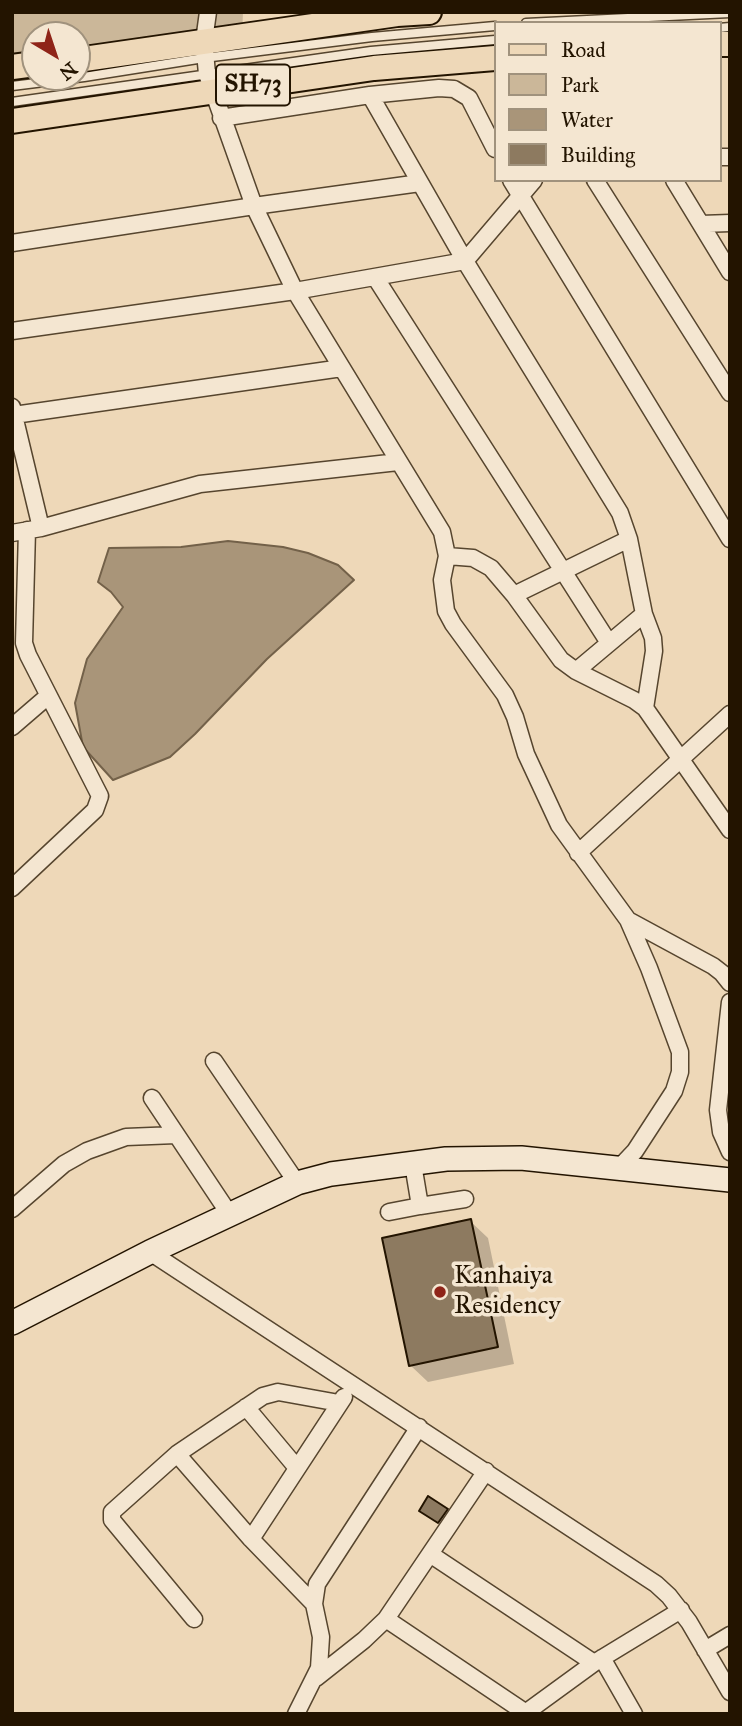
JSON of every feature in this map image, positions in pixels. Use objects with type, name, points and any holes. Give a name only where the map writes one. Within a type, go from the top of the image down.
[{"type":"main road","name":"SH73","points":[[12,121],[396,13],[429,12]]},
{"type":"main road","name":"SH73","points":[[91,61],[207,66],[374,68],[494,58]]},
{"type":"street","points":[[208,12],[207,66],[221,118],[254,205],[295,291],[442,532],[447,556],[442,580],[446,611],[505,695],[526,754],[559,825],[628,920],[680,1052],[680,1072],[674,1091],[635,1152],[618,1169]]},
{"type":"street","points":[[221,118],[370,95],[454,89],[469,98],[494,147]]},
{"type":"street","points":[[370,95],[465,261],[620,513],[629,539],[644,614],[653,638],[654,652],[645,708]]},
{"type":"street","points":[[512,182],[730,539]]},
{"type":"street","points":[[12,331],[295,291],[465,261],[532,182]]},
{"type":"street","points":[[596,182],[730,393]]},
{"type":"street","points":[[675,182],[730,272]]},
{"type":"street","points":[[12,243],[254,205],[420,183]]},
{"type":"street","points":[[701,224],[730,223]]},
{"type":"street","points":[[374,277],[610,643]]},
{"type":"street","points":[[12,888],[95,810],[99,803],[98,789],[48,696],[24,643],[27,530],[13,411],[342,369]]},
{"type":"street","points":[[27,530],[200,484],[398,462]]},
{"type":"street","points":[[513,595],[629,539]]},
{"type":"street","points":[[447,556],[473,558],[491,568],[561,660],[576,671],[645,708],[730,830]]},
{"type":"street","points":[[576,671],[644,614]]},
{"type":"street","points":[[12,727],[48,696]]},
{"type":"street","points":[[578,853],[730,714]]},
{"type":"street","points":[[628,920],[713,966],[730,984]]},
{"type":"street","points":[[729,1148],[718,1122],[718,1110],[730,1002]]},
{"type":"street","points":[[215,1061],[297,1183]]},
{"type":"street","points":[[152,1098],[230,1215]]},
{"type":"street","points":[[12,1209],[64,1164],[99,1146],[126,1137],[176,1135]]},
{"type":"street","points":[[12,1323],[150,1252],[297,1183],[331,1174],[446,1159],[521,1158],[730,1180]]},
{"type":"street","points":[[413,1164],[419,1206]]},
{"type":"street","points":[[389,1212],[465,1199]]},
{"type":"street","points":[[150,1252],[656,1584],[681,1610],[730,1692]]},
{"type":"street","points":[[251,1539],[340,1403],[348,1380]]},
{"type":"street","points":[[194,1619],[112,1520],[115,1509],[177,1454],[263,1396],[278,1392],[340,1403]]},
{"type":"street","points":[[246,1407],[297,1468]]},
{"type":"street","points":[[296,1714],[319,1668],[321,1644],[314,1593],[321,1575],[419,1427]]},
{"type":"street","points":[[177,1454],[251,1539],[314,1604]]},
{"type":"street","points":[[316,1678],[386,1619],[486,1471]]},
{"type":"street","points":[[430,1554],[598,1660],[634,1714]]},
{"type":"street","points":[[386,1619],[525,1713],[598,1660],[681,1610]]},
{"type":"street","points":[[705,1650],[730,1636]]},
{"type":"lane","points":[[567,21],[730,13]]},
{"type":"lane","points":[[12,102],[372,37],[494,26]]},
{"type":"lane","points":[[12,86],[494,40]]},
{"type":"green space","points":[[12,12],[243,12],[242,36],[91,49],[91,21],[21,21],[21,55],[12,56]]},
{"type":"water","points":[[228,541],[283,547],[308,553],[338,565],[354,580],[267,659],[170,757],[113,780],[83,747],[75,703],[87,659],[123,607],[111,592],[98,582],[109,548],[181,547]]},
{"type":"building","name":"Kanhaiya Residency","points":[[471,1219],[498,1347],[409,1366],[382,1238]]},
{"type":"building","points":[[428,1496],[448,1509],[438,1523],[419,1511]]},
{"type":"place","name":"Kanhaiya Residency","points":[[440,1292]]}]
